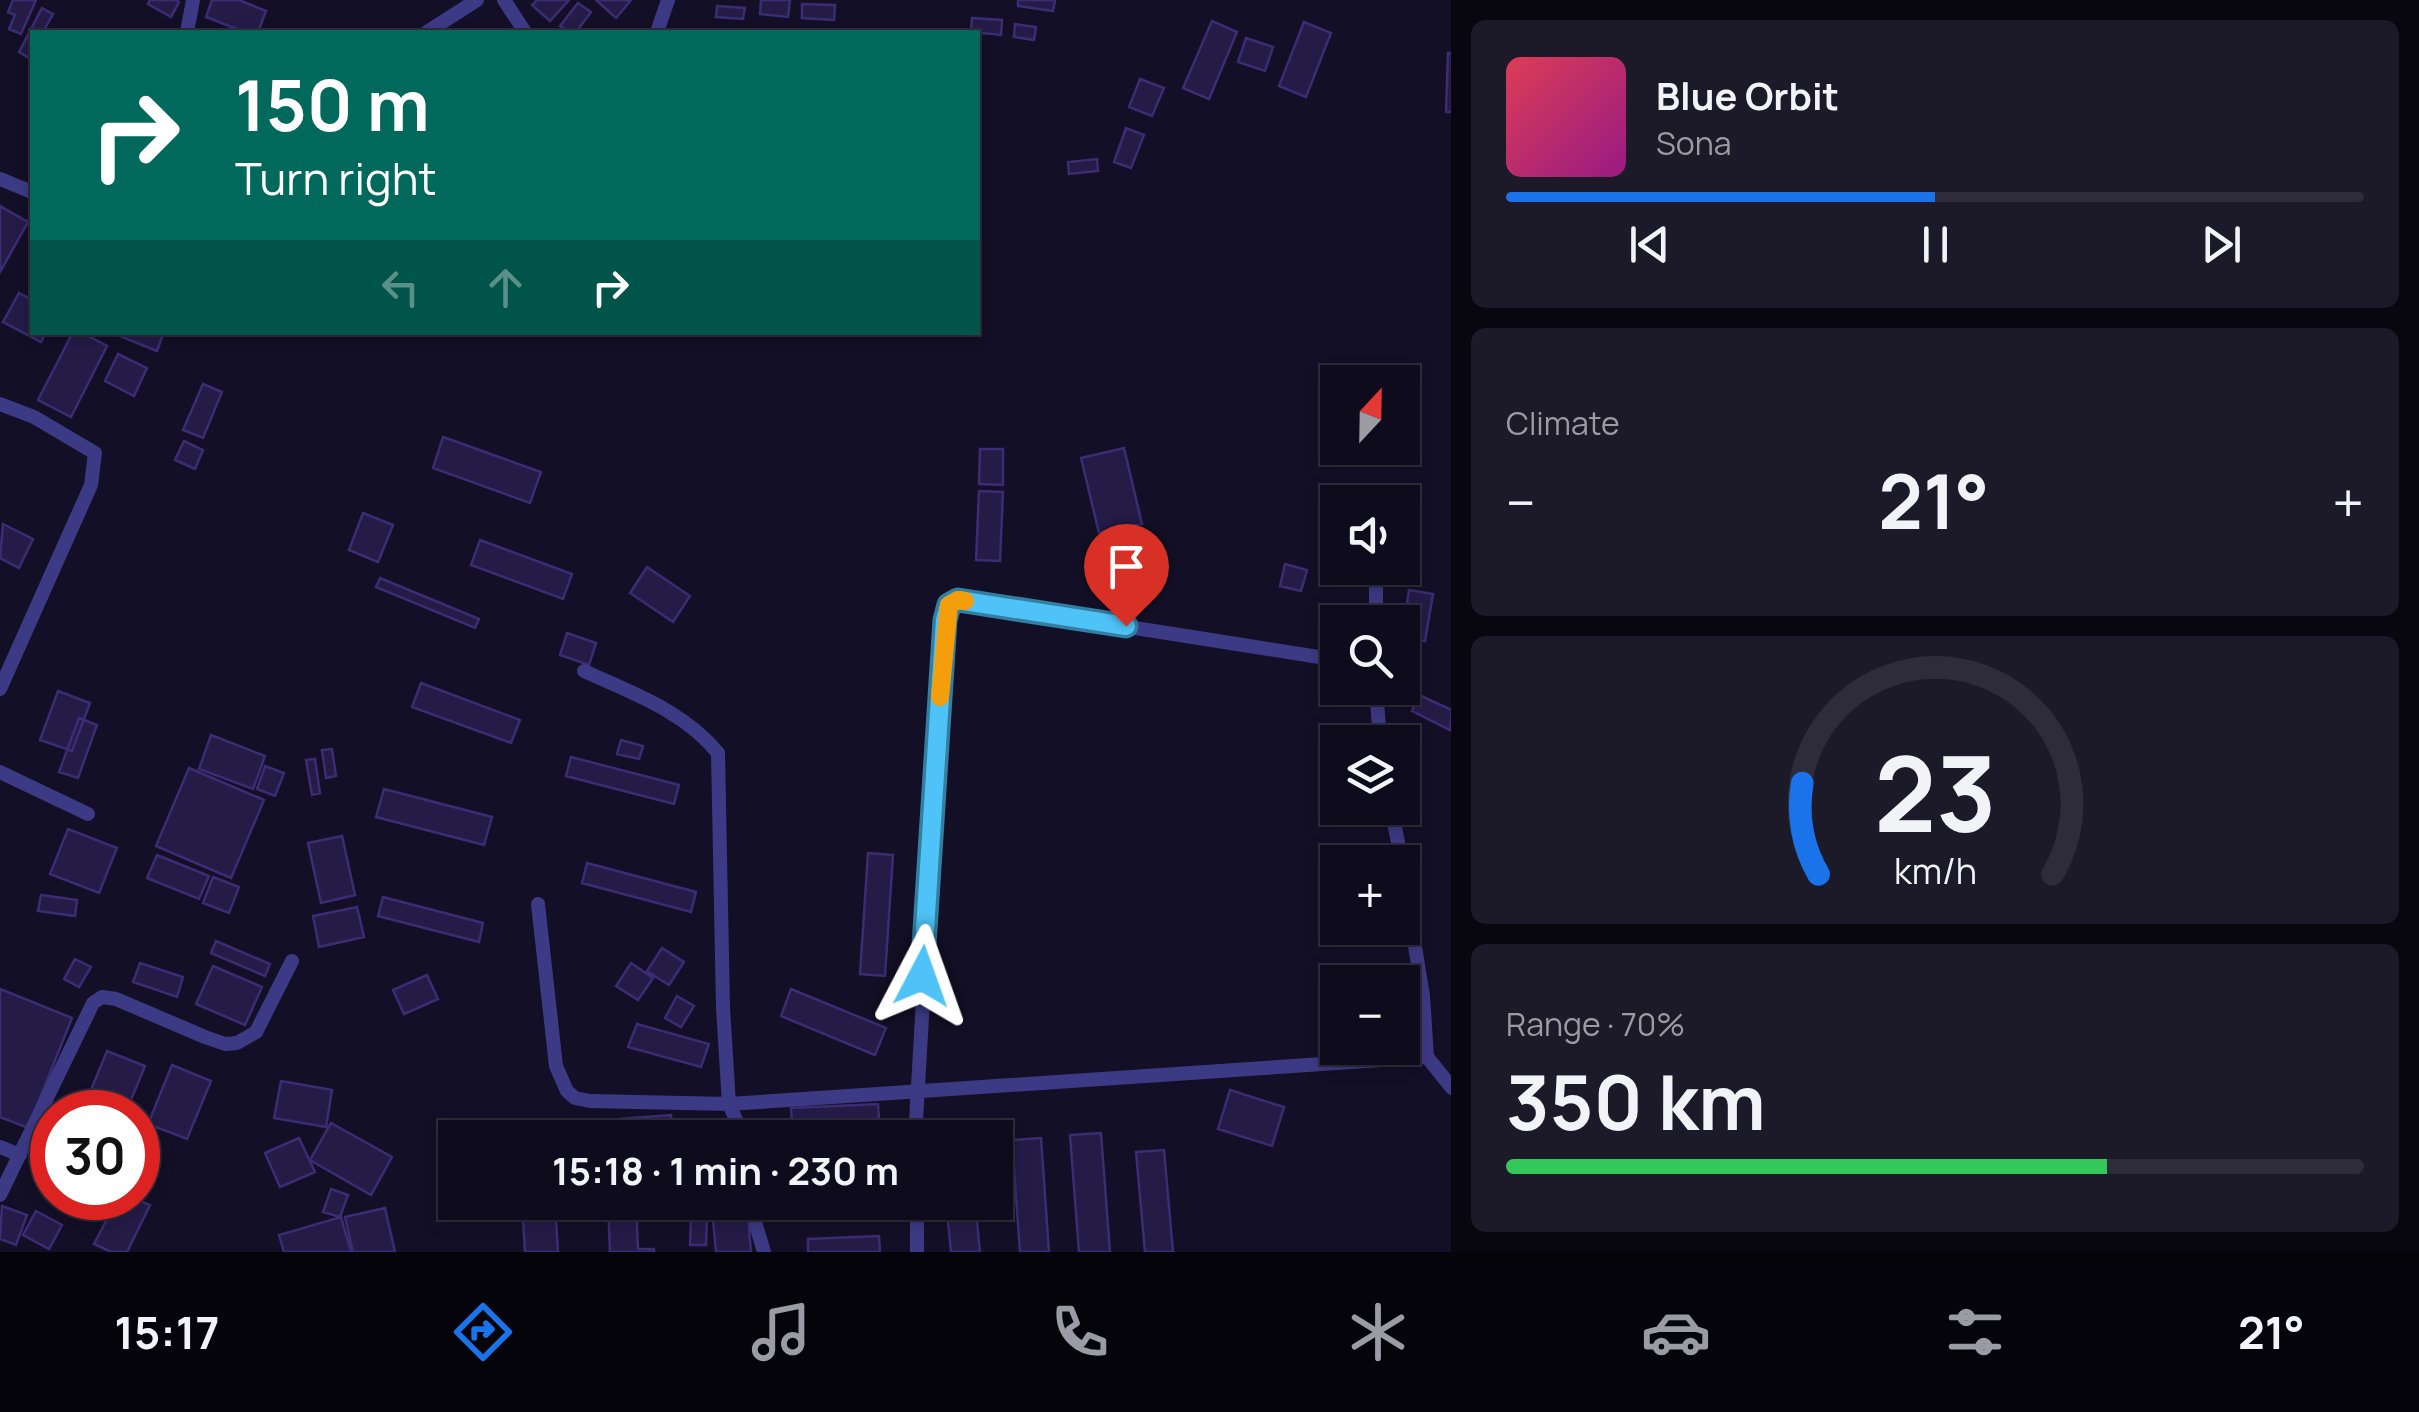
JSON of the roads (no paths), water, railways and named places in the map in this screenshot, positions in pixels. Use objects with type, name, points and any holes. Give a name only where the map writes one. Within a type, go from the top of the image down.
[{"type":"street","points":[[187,30],[194,0]]},
{"type":"street","points":[[431,30],[477,0]]},
{"type":"street","points":[[504,0],[525,30]]},
{"type":"street","points":[[658,30],[668,0]]},
{"type":"street","points":[[0,180],[30,191]]},
{"type":"street","points":[[0,404],[34,416],[96,453],[91,486],[0,689]]},
{"type":"street","points":[[915,1120],[945,620],[949,605],[958,600],[1320,657]]},
{"type":"street","points":[[584,672],[660,706],[699,733],[718,753],[723,1008],[729,1104],[736,1120]]},
{"type":"street","points":[[0,772],[88,814]]},
{"type":"street","points":[[538,904],[556,1066],[567,1091],[590,1101],[729,1104],[1426,1057]]},
{"type":"street","points":[[1415,945],[1423,996],[1426,1057],[1451,1087]]},
{"type":"street","points":[[0,1195],[92,1003],[102,997],[116,999],[205,1038],[226,1044],[237,1042],[256,1032],[292,960]]},
{"type":"street","points":[[0,1147],[20,1156]]},
{"type":"street","points":[[756,1220],[764,1252]]},
{"type":"street","points":[[916,1220],[917,1252]]}]
